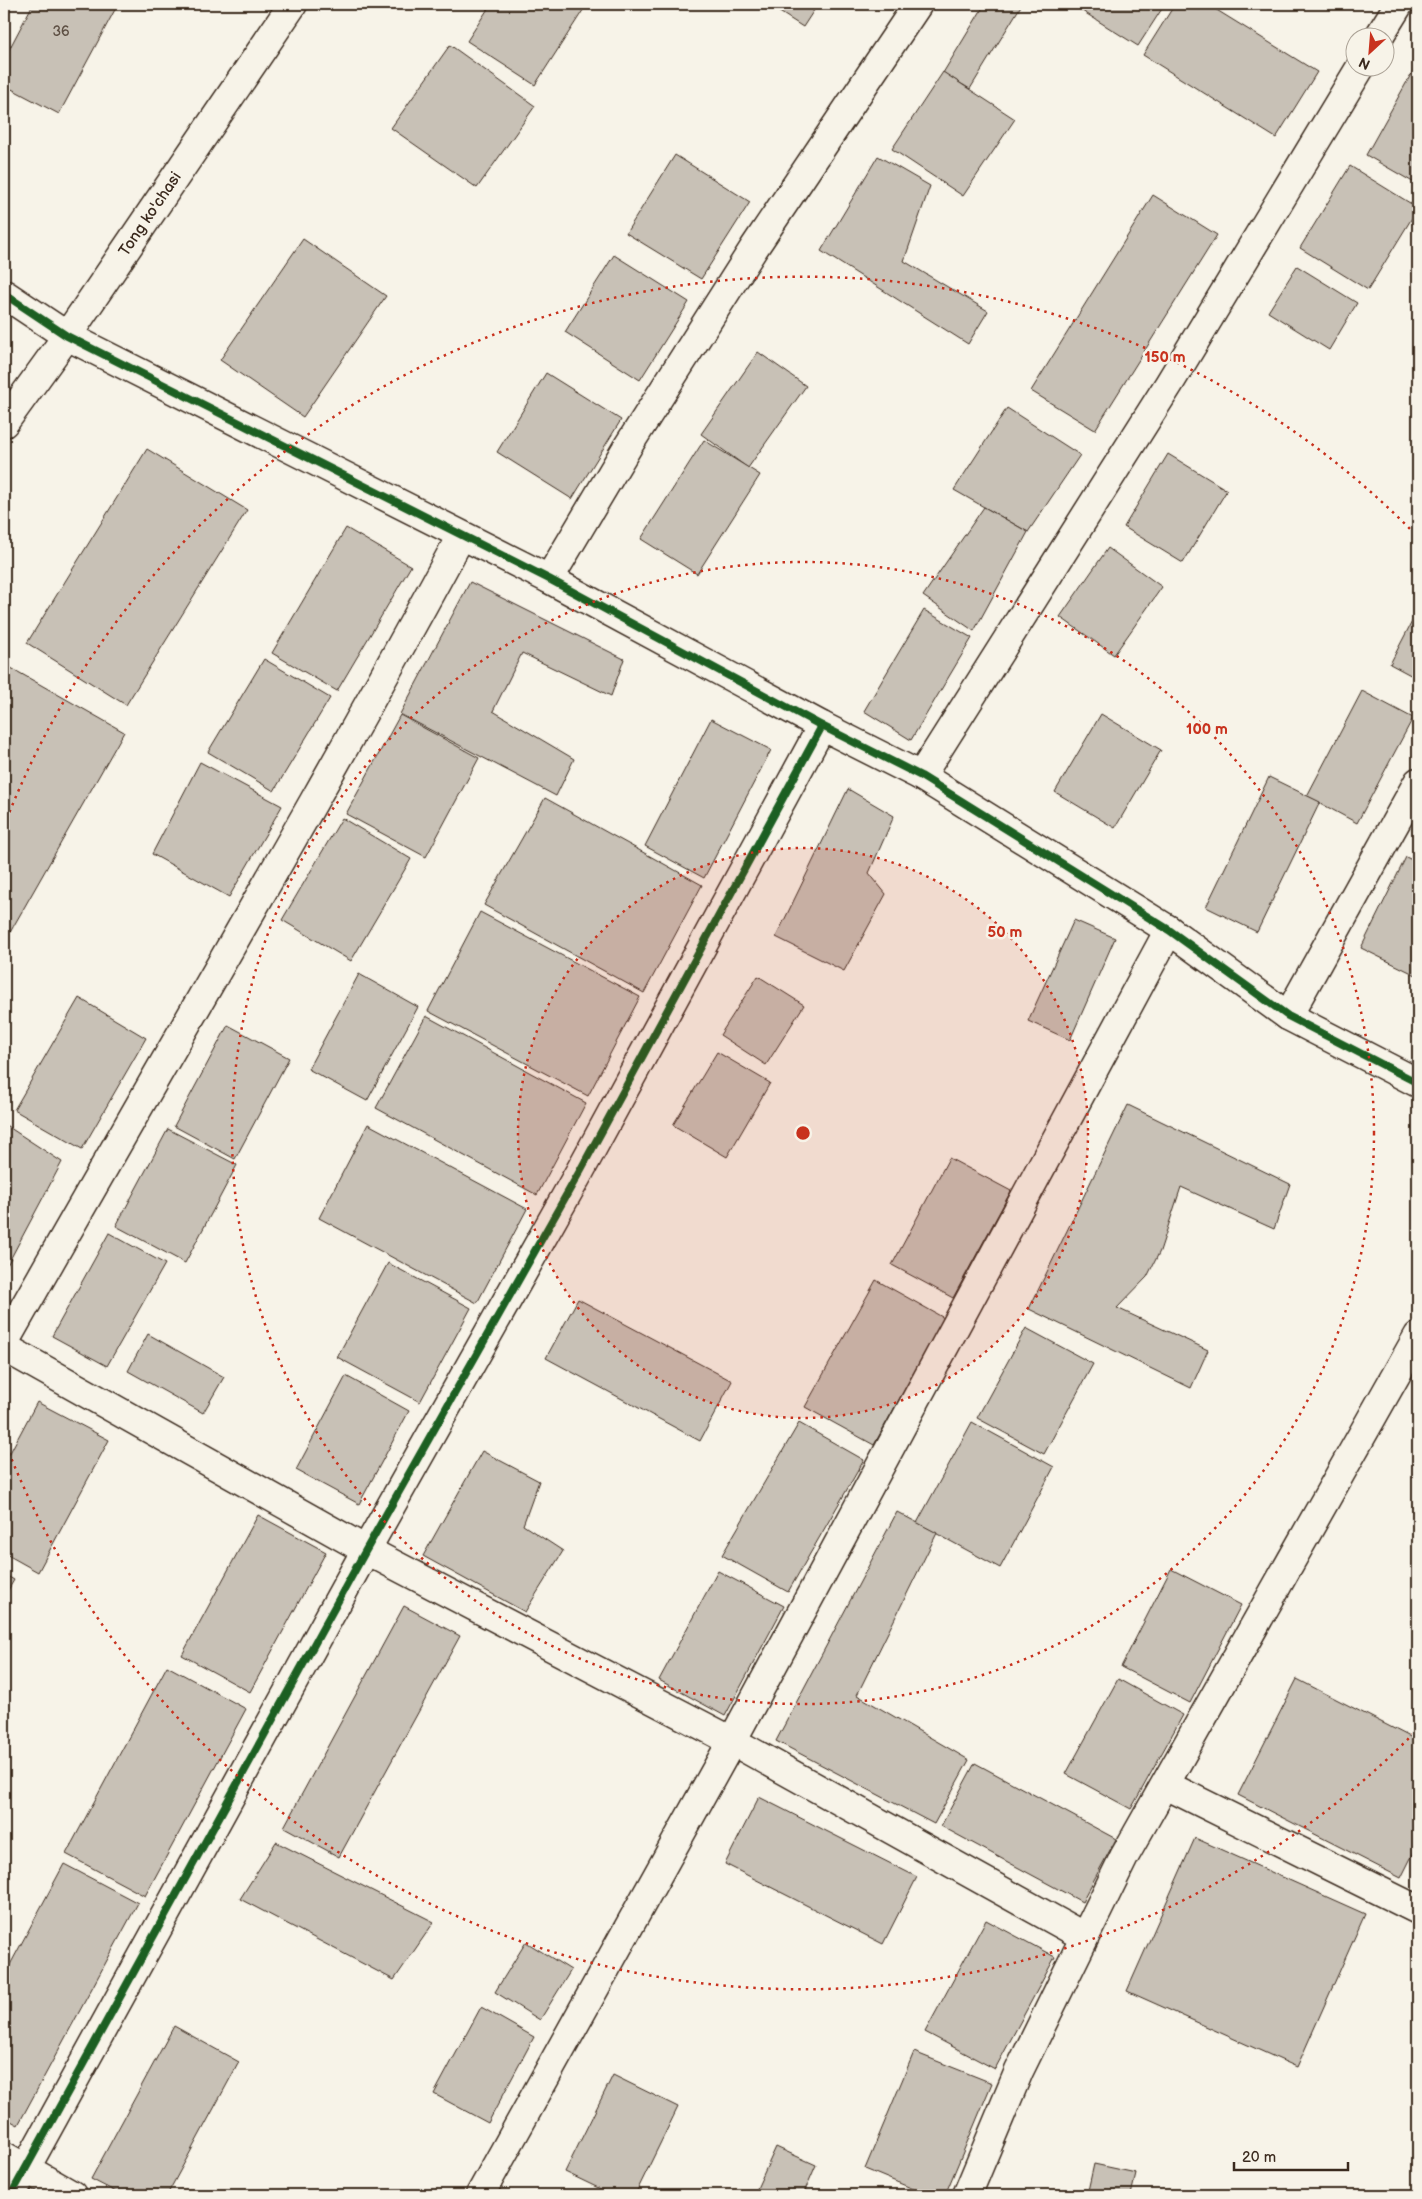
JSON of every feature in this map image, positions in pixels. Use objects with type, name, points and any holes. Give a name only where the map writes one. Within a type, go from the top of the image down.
[{"type":"street","name":"Tong ko'chasi","points":[[4,423],[67,336],[293,4]]},
{"type":"street","points":[[549,579],[628,446],[754,248],[918,4]]},
{"type":"street","points":[[1384,28],[1399,4]]},
{"type":"street","points":[[921,776],[1169,384],[1354,78]]},
{"type":"street","points":[[4,294],[67,336],[549,579],[822,726],[921,776],[1169,930],[1288,1016],[1418,1083]]},
{"type":"street","points":[[4,1343],[172,1046],[364,715],[461,536]]},
{"type":"street","points":[[11,2195],[14,2162],[366,1550],[580,1171],[822,726]]},
{"type":"street","points":[[1288,1016],[1418,782]]},
{"type":"street","points":[[480,2195],[732,1742],[1169,930]]},
{"type":"street","points":[[967,2195],[1018,2071],[1124,1857],[1418,1336]]},
{"type":"street","points":[[4,1347],[366,1550],[732,1742],[1084,1936]]},
{"type":"street","points":[[1166,1785],[1418,1910]]},
{"type":"street","points":[[14,2162],[72,2195]]},
{"type":"building","points":[[33,4],[118,4],[59,114],[4,85],[4,59]]},
{"type":"building","points":[[491,4],[587,4],[535,85],[467,41]]},
{"type":"building","points":[[767,4],[818,4],[803,27]]},
{"type":"building","points":[[985,4],[1022,4],[970,89],[943,73]]},
{"type":"building","points":[[1071,4],[1165,4],[1138,46]]},
{"type":"building","points":[[1175,4],[1207,4],[1317,72],[1276,138],[1143,55]]},
{"type":"building","points":[[450,45],[535,106],[477,188],[391,128]]},
{"type":"building","points":[[1414,69],[1418,71],[1418,185],[1366,155]]},
{"type":"building","points":[[943,72],[1015,119],[963,196],[892,149]]},
{"type":"building","points":[[675,155],[750,202],[701,279],[626,233]]},
{"type":"building","points":[[878,156],[930,186],[904,261],[988,311],[968,344],[821,251]]},
{"type":"building","points":[[1350,166],[1418,208],[1368,290],[1300,248]]},
{"type":"building","points":[[1153,195],[1217,235],[1095,430],[1031,391]]},
{"type":"building","points":[[303,239],[386,296],[303,417],[220,360]]},
{"type":"building","points":[[614,255],[689,302],[640,380],[565,332]]},
{"type":"building","points":[[1297,266],[1357,303],[1329,350],[1268,312]]},
{"type":"building","points":[[758,352],[806,386],[748,468],[701,434]]},
{"type":"building","points":[[546,373],[621,420],[572,499],[497,452]]},
{"type":"building","points":[[1007,408],[1080,455],[1028,532],[954,490]]},
{"type":"building","points":[[704,440],[760,475],[697,574],[641,539]]},
{"type":"building","points":[[147,449],[247,510],[126,705],[27,643]]},
{"type":"building","points":[[1168,454],[1227,490],[1183,563],[1124,527]]},
{"type":"building","points":[[984,507],[1028,532],[974,631],[923,596]]},
{"type":"building","points":[[346,528],[411,566],[337,691],[272,653]]},
{"type":"building","points":[[1108,548],[1162,587],[1114,655],[1060,617]]},
{"type":"building","points":[[470,582],[624,659],[611,696],[522,653],[493,711],[574,759],[556,796],[400,714]]},
{"type":"building","points":[[924,610],[972,638],[911,740],[864,711]]},
{"type":"building","points":[[1418,610],[1418,679],[1390,664]]},
{"type":"building","points":[[264,659],[330,698],[274,791],[208,752]]},
{"type":"building","points":[[4,664],[124,732],[4,943]]},
{"type":"building","points":[[1362,691],[1413,718],[1357,823],[1307,796]]},
{"type":"building","points":[[1101,714],[1161,750],[1115,828],[1055,792]]},
{"type":"building","points":[[400,715],[479,758],[426,857],[346,814]]},
{"type":"building","points":[[711,719],[771,750],[704,878],[645,846]]},
{"type":"building","points":[[200,762],[282,806],[229,897],[152,854]]},
{"type":"building","points":[[1269,777],[1320,802],[1257,932],[1206,907]]},
{"type":"building","points":[[848,789],[894,816],[869,873],[886,894],[844,971],[776,937]]},
{"type":"building","points":[[545,798],[702,885],[644,993],[484,905]]},
{"type":"building","points":[[342,818],[411,859],[351,961],[282,920]]},
{"type":"building","points":[[1406,857],[1418,863],[1418,976],[1361,948]]},
{"type":"building","points":[[480,912],[640,997],[588,1096],[428,1011]]},
{"type":"building","points":[[1074,920],[1115,938],[1070,1040],[1028,1021]]},
{"type":"building","points":[[359,974],[418,1007],[367,1101],[308,1069]]},
{"type":"building","points":[[758,976],[804,1005],[766,1065],[720,1035]]},
{"type":"building","points":[[79,998],[146,1038],[82,1149],[14,1110]]},
{"type":"building","points":[[426,1016],[586,1103],[537,1195],[376,1108]]},
{"type":"building","points":[[228,1025],[289,1058],[235,1159],[174,1126]]},
{"type":"building","points":[[717,1052],[770,1083],[727,1157],[673,1125]]},
{"type":"building","points":[[1128,1105],[1290,1184],[1274,1229],[1181,1187],[1160,1251],[1147,1277],[1117,1308],[1208,1350],[1191,1388],[1029,1309]]},
{"type":"building","points":[[4,1124],[62,1162],[4,1271]]},
{"type":"building","points":[[368,1124],[527,1209],[477,1303],[319,1218]]},
{"type":"building","points":[[168,1129],[237,1165],[185,1263],[116,1226]]},
{"type":"building","points":[[949,1158],[1011,1191],[953,1298],[892,1265]]},
{"type":"building","points":[[109,1233],[165,1264],[107,1366],[52,1336]]},
{"type":"building","points":[[388,1263],[471,1308],[420,1402],[337,1357]]},
{"type":"building","points":[[876,1280],[944,1318],[874,1445],[805,1407]]},
{"type":"building","points":[[578,1299],[732,1381],[700,1441],[546,1358]]},
{"type":"building","points":[[1026,1328],[1093,1364],[1044,1454],[977,1418]]},
{"type":"building","points":[[148,1334],[224,1377],[203,1413],[128,1371]]},
{"type":"building","points":[[346,1376],[409,1411],[359,1504],[296,1470]]},
{"type":"building","points":[[37,1402],[109,1440],[38,1572],[4,1553],[4,1464]]},
{"type":"building","points":[[972,1422],[1054,1467],[1000,1568],[917,1523]]},
{"type":"building","points":[[799,1423],[864,1460],[788,1592],[722,1555]]},
{"type":"building","points":[[482,1451],[539,1481],[523,1525],[563,1551],[525,1612],[423,1556]]},
{"type":"building","points":[[897,1512],[937,1533],[857,1695],[969,1760],[934,1824],[776,1741]]},
{"type":"building","points":[[258,1515],[326,1552],[250,1692],[182,1655]]},
{"type":"building","points":[[1171,1569],[1241,1605],[1190,1703],[1121,1667]]},
{"type":"building","points":[[718,1571],[784,1606],[725,1716],[659,1680]]},
{"type":"building","points":[[4,1574],[14,1580],[4,1597]]},
{"type":"building","points":[[404,1606],[460,1636],[339,1857],[284,1827]]},
{"type":"building","points":[[167,1666],[246,1709],[145,1896],[66,1854]]},
{"type":"building","points":[[1118,1679],[1183,1715],[1131,1809],[1066,1774]]},
{"type":"building","points":[[1297,1679],[1418,1741],[1418,1844],[1401,1878],[1238,1795]]},
{"type":"building","points":[[975,1763],[1116,1839],[1082,1902],[941,1826]]},
{"type":"building","points":[[759,1797],[917,1877],[883,1944],[725,1864]]},
{"type":"building","points":[[1195,1838],[1365,1914],[1297,2067],[1127,1991]]},
{"type":"building","points":[[276,1842],[434,1922],[394,1980],[240,1899]]},
{"type":"building","points":[[64,1864],[138,1903],[18,2125],[4,2117],[4,1976]]},
{"type":"building","points":[[986,1920],[1055,1957],[995,2069],[925,2032]]},
{"type":"building","points":[[526,1942],[571,1970],[540,2020],[495,1992]]},
{"type":"building","points":[[481,2007],[534,2037],[488,2123],[434,2094]]},
{"type":"building","points":[[174,2026],[239,2062],[167,2195],[122,2195],[91,2179]]},
{"type":"building","points":[[914,2052],[992,2083],[945,2195],[928,2195],[865,2169]]},
{"type":"building","points":[[613,2075],[678,2107],[635,2195],[613,2195],[565,2172]]},
{"type":"building","points":[[776,2147],[816,2165],[803,2195],[754,2195]]},
{"type":"building","points":[[1094,2164],[1136,2173],[1131,2195],[1087,2195]]},
{"type":"cycle path","points":[[4,294],[67,336],[549,579],[822,726],[921,776],[1169,930],[1288,1016],[1418,1083]]},
{"type":"cycle path","points":[[11,2195],[366,1550],[580,1171],[822,726]]}]
